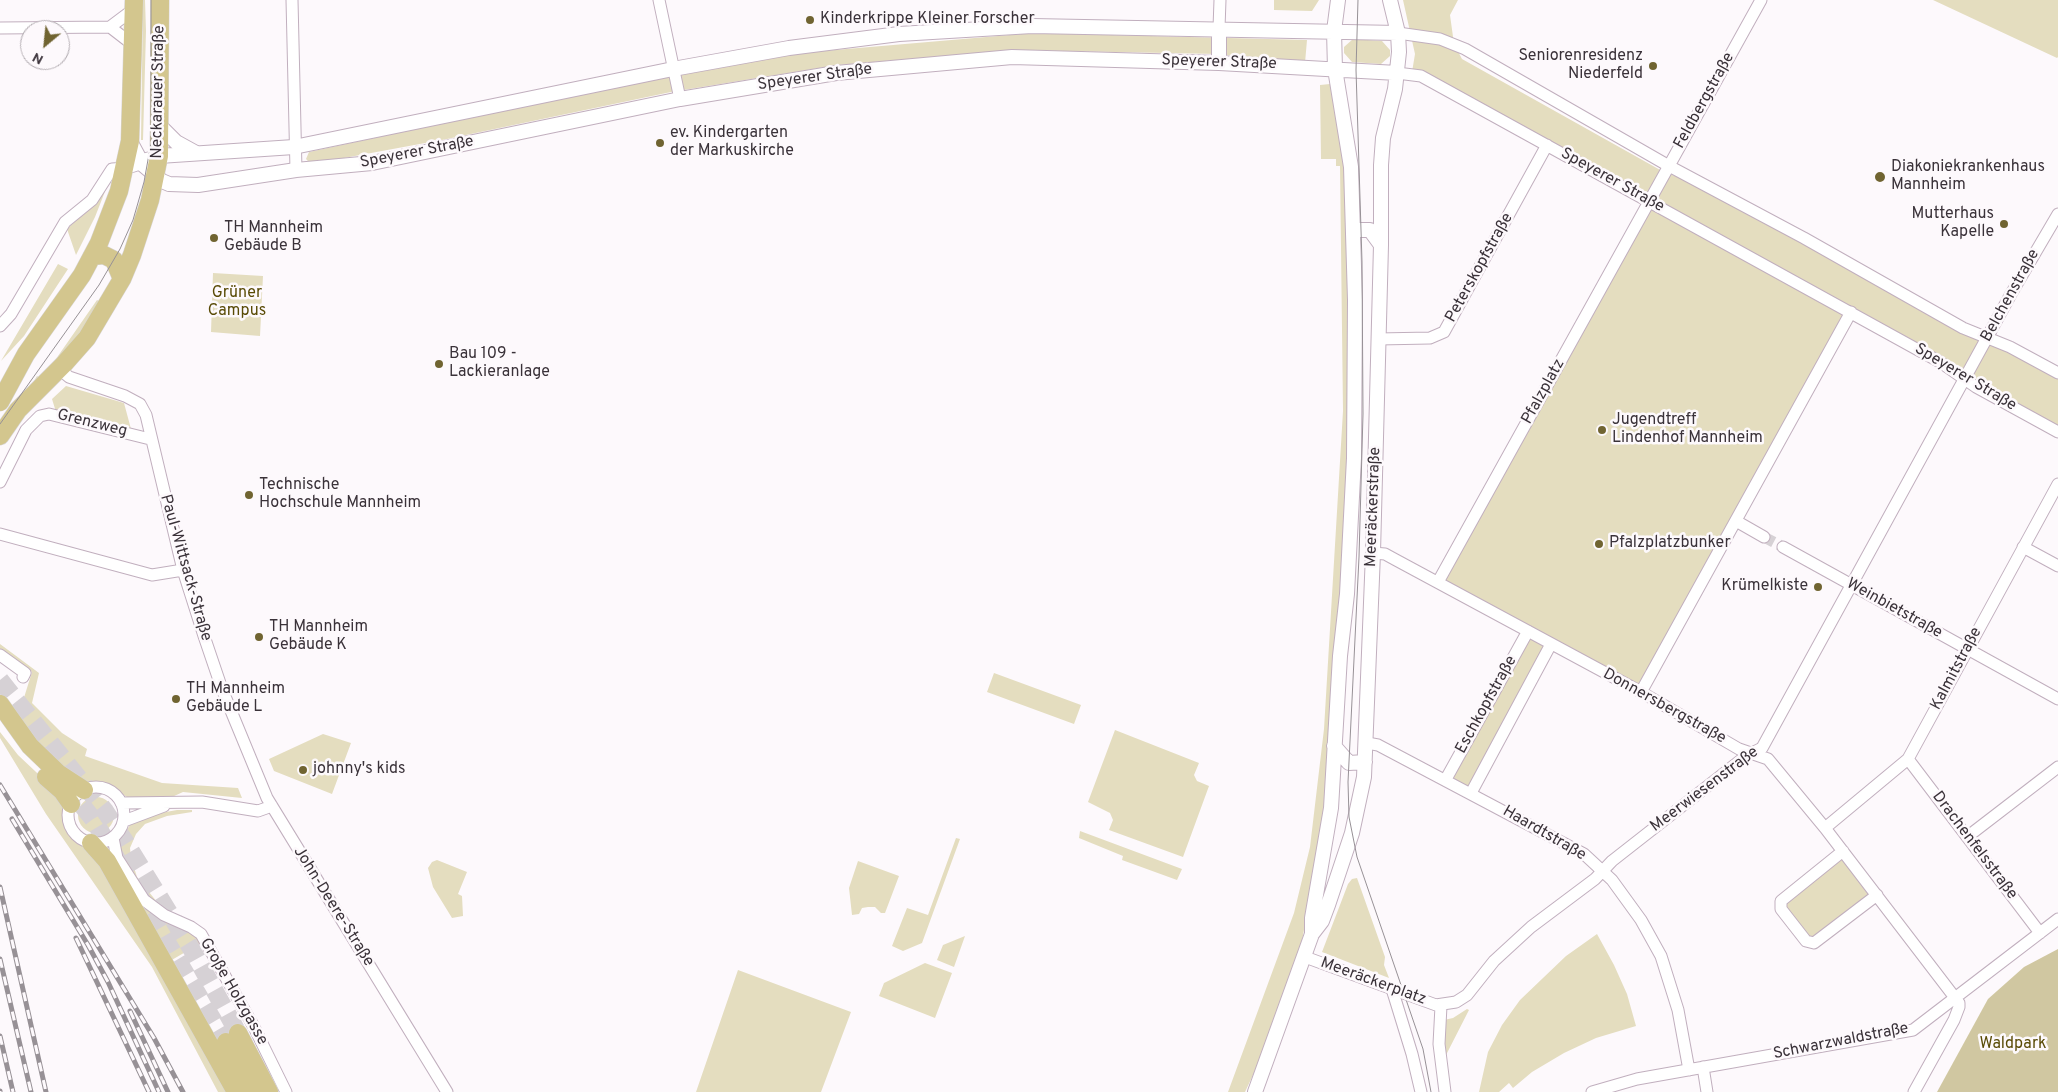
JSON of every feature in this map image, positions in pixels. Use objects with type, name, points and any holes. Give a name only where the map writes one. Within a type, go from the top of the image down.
[{"type":"main road","name":"Neckarauer Straße","points":[[0,436],[18,410],[87,338],[122,278],[150,200],[162,180],[159,156],[160,0]]},
{"type":"main road","name":"Neckarauer Straße","points":[[0,402],[26,354],[82,275],[133,164],[130,141],[134,4]]},
{"type":"main road","points":[[92,256],[104,255],[114,260],[122,278]]},
{"type":"main road","points":[[0,451],[23,412],[81,353],[87,338]]},
{"type":"main road","points":[[0,375],[26,354]]},
{"type":"main road","points":[[0,704],[19,733],[43,759],[68,781],[84,790]]},
{"type":"main road","points":[[0,724],[26,758],[62,791],[71,804]]},
{"type":"main road","points":[[91,843],[107,861],[236,1092]]},
{"type":"main road","points":[[252,1092],[232,1038],[269,1092]]},
{"type":"street","points":[[292,0],[296,170]]},
{"type":"street","points":[[660,0],[680,99]]},
{"type":"street","points":[[1219,63],[1220,0]]},
{"type":"street","name":"Meeräckerstraße","points":[[1312,934],[1312,918],[1329,818],[1347,594],[1354,458],[1356,357],[1352,167],[1335,69],[1334,31],[1338,0]]},
{"type":"street","name":"Meeräckerstraße","points":[[1255,1092],[1312,934],[1325,913],[1350,840],[1365,762],[1373,553],[1382,151],[1397,73],[1398,33],[1390,0]]},
{"type":"street","name":"Feldbergstraße","points":[[1649,202],[1761,0]]},
{"type":"street","points":[[110,27],[134,4]]},
{"type":"street","name":"Speyerer Straße","points":[[133,164],[159,156],[294,147],[673,69],[795,47],[899,34],[1032,26],[1219,28],[1398,33],[1440,39],[1465,49],[1669,166],[1804,238],[1963,328],[2010,347],[2058,374]]},
{"type":"street","points":[[0,28],[110,27],[132,44]]},
{"type":"street","name":"Speyerer Straße","points":[[162,180],[198,185],[296,170],[372,163],[680,99],[836,73],[1012,57],[1219,63],[1421,76],[1952,369],[1965,379],[2058,432]]},
{"type":"street","points":[[160,127],[176,142],[196,153]]},
{"type":"street","name":"Peterskopfstraße","points":[[1378,339],[1430,338],[1444,332],[1547,146]]},
{"type":"street","points":[[0,326],[11,314],[65,222],[92,200],[112,169],[133,164],[162,180]]},
{"type":"street","name":"Pfalzplatz","points":[[1438,582],[1649,202]]},
{"type":"street","name":"Belchenstraße","points":[[1965,379],[2058,214]]},
{"type":"street","points":[[1353,230],[1370,230],[1381,245]]},
{"type":"street","points":[[2047,231],[2058,237]]},
{"type":"street","points":[[1641,692],[1850,312]]},
{"type":"street","name":"Paul-Wittsack-Straße","points":[[63,372],[69,377],[125,396],[140,404],[146,415],[150,439],[183,570],[222,689],[272,806]]},
{"type":"street","name":"Meerwiesenstraße","points":[[1441,1006],[1456,1002],[1467,995],[1494,961],[1518,938],[1738,762],[1762,748],[1965,379]]},
{"type":"street","name":"Grenzweg","points":[[0,482],[26,430],[35,420],[49,414],[150,439]]},
{"type":"street","name":"Kalmitstraße","points":[[1825,828],[1908,759],[2058,484]]},
{"type":"street","points":[[1736,521],[1764,537]]},
{"type":"street","points":[[0,534],[152,575],[183,570]]},
{"type":"street","name":"Weinbietstraße","points":[[1783,547],[2058,699]]},
{"type":"street","points":[[2023,547],[2058,566]]},
{"type":"street","name":"Donnersbergstraße","points":[[1373,553],[1385,554],[1641,692],[1739,749],[1768,759],[1825,828],[1956,997]]},
{"type":"street","name":"Eschkopfstraße","points":[[1446,779],[1528,631]]},
{"type":"street","name":"Eschkopfstraße","points":[[1471,793],[1551,644]]},
{"type":"street","points":[[0,655],[25,673],[23,677]]},
{"type":"street","name":"Haardtstraße","points":[[1366,743],[1378,745],[1446,779],[1584,854],[1612,880],[1641,920],[1661,956],[1678,1010],[1689,1070]]},
{"type":"street","points":[[1334,746],[1349,763],[1365,762]]},
{"type":"street","name":"Drachenfelsstraße","points":[[1908,759],[2040,933]]},
{"type":"street","points":[[1967,837],[2058,767]]},
{"type":"street","points":[[101,788],[109,791],[121,802],[124,821],[113,838],[99,843],[91,843],[76,835],[69,820],[71,804],[84,790],[101,788]]},
{"type":"street","points":[[121,802],[202,802],[258,811],[272,806]]},
{"type":"street","points":[[124,821],[173,803]]},
{"type":"street","name":"John-Deere-Straße","points":[[272,806],[447,1092]]},
{"type":"street","name":"Große Holzgasse","points":[[113,838],[117,858],[144,900],[164,915],[191,927],[201,934],[254,1027],[286,1092]]},
{"type":"street","points":[[1843,852],[1781,901],[1781,909],[1806,942],[1814,943],[1877,895]]},
{"type":"street","name":"Schwarzwaldstraße","points":[[1592,1092],[1620,1083],[1913,1030],[2058,919]]},
{"type":"street","name":"Meeräckerplatz","points":[[1305,957],[1441,1006]]},
{"type":"street","points":[[1392,989],[1412,1054],[1421,1092]]},
{"type":"street","points":[[1914,1092],[1960,1008],[1956,997]]},
{"type":"street","points":[[1441,1006],[1440,1049],[1445,1092]]},
{"type":"street","points":[[1703,1067],[1707,1092]]},
{"type":"green space","points":[[143,0],[145,0],[146,31],[143,140],[141,140]]},
{"type":"green space","points":[[1274,0],[1319,0],[1312,11],[1274,10]]},
{"type":"green space","points":[[1403,0],[1458,0],[1450,15],[1454,44],[1462,59],[1662,171],[1718,193],[2058,375],[2058,432],[1850,313],[1641,692],[1551,644],[1471,793],[1446,779],[1527,631],[1442,582],[1649,207],[1412,72],[1415,54]]},
{"type":"green space","points":[[1933,0],[2058,0],[2058,57],[2057,58]]},
{"type":"green space","points":[[1033,33],[1307,40],[1305,63],[1216,54],[1014,50],[838,65],[671,92],[447,139],[344,158],[309,162],[306,159],[309,152],[667,75],[686,74],[800,53]]},
{"type":"green space","points":[[1353,39],[1382,41],[1390,50],[1390,56],[1381,64],[1352,62],[1344,53],[1344,47]]},
{"type":"green space","points":[[1330,84],[1335,96],[1348,169],[1353,395],[1331,756],[1319,843],[1300,953],[1268,1043],[1245,1092],[1228,1092],[1294,913],[1310,847],[1324,729],[1343,411],[1340,166],[1336,166],[1336,159],[1321,159],[1320,85]]},
{"type":"green space","points":[[106,189],[95,217],[76,255],[67,229],[99,199]]},
{"type":"green space","points":[[58,264],[68,269],[24,336],[1,361]]},
{"type":"green space","name":"Grüner Campus","points":[[213,273],[263,276],[260,336],[211,332]]},
{"type":"green space","points":[[97,300],[99,301],[86,324],[53,370],[22,401],[37,376],[42,379]]},
{"type":"green space","points":[[66,386],[124,403],[131,429],[56,412],[52,399]]},
{"type":"green space","points":[[0,644],[39,673],[32,703],[62,733],[87,749],[85,756],[162,783],[238,788],[242,798],[183,792],[172,797],[127,797],[106,784],[72,779],[17,720],[32,672],[0,649]]},
{"type":"green space","points":[[994,673],[1081,705],[1074,724],[987,692]]},
{"type":"green space","points":[[1115,730],[1199,763],[1194,775],[1197,781],[1209,786],[1183,857],[1109,830],[1113,820],[1110,813],[1088,802]]},
{"type":"green space","points":[[0,732],[18,755],[64,801],[64,819],[68,831],[78,843],[90,849],[230,1092],[218,1092],[152,967],[46,814],[0,738]]},
{"type":"green space","points":[[323,734],[351,743],[332,794],[274,771],[269,759]]},
{"type":"green space","points":[[96,797],[109,802],[114,815],[109,828],[96,833],[83,828],[78,815],[83,802]]},
{"type":"green space","points":[[177,810],[192,810],[192,812],[167,816],[145,824],[136,834],[130,848],[137,877],[161,907],[151,901],[121,856],[120,842],[131,823],[149,815]]},
{"type":"green space","points":[[1080,831],[1182,869],[1177,880],[1122,860],[1123,856],[1079,838]]},
{"type":"green space","points":[[956,838],[960,839],[922,943],[903,951],[892,946],[907,908],[928,915]]},
{"type":"green space","points":[[1843,851],[1877,895],[1814,943],[1781,901]]},
{"type":"green space","points":[[437,860],[467,872],[458,894],[462,896],[463,916],[452,918],[433,887],[428,868],[432,862]]},
{"type":"green space","points":[[858,861],[899,876],[885,913],[881,913],[875,907],[868,907],[862,908],[859,914],[852,915],[849,888]]},
{"type":"green space","points":[[1357,878],[1385,957],[1384,965],[1389,978],[1322,952],[1348,884],[1352,879]]},
{"type":"green space","points":[[138,898],[194,934],[201,943],[170,961]]},
{"type":"green space","points":[[1597,934],[1627,994],[1636,1026],[1596,1038],[1564,1053],[1532,1072],[1513,1088],[1509,1083],[1499,1092],[1479,1092],[1488,1052],[1502,1025],[1520,1000],[1566,956]]},
{"type":"green space","points":[[965,936],[954,967],[937,960],[943,945]]},
{"type":"green space","name":"Waldpark","points":[[2058,949],[2058,1092],[1937,1092],[1988,999],[2024,967]]},
{"type":"green space","points":[[925,963],[952,973],[935,1018],[879,996],[884,983]]},
{"type":"green space","points":[[738,970],[851,1012],[821,1092],[696,1092]]},
{"type":"green space","points":[[1467,1009],[1469,1010],[1445,1057],[1442,1040],[1444,1020],[1453,1018]]},
{"type":"tunnel","points":[[1764,537],[1783,547]]},
{"type":"tunnel","points":[[0,680],[105,811],[192,950],[238,1033]]},
{"type":"tunnel","points":[[65,784],[93,819],[121,866]]},
{"type":"tunnel","points":[[136,890],[226,1042]]},
{"type":"tram line","points":[[0,424],[99,285],[120,249],[133,220],[144,182],[151,143],[151,0]]},
{"type":"tram line","points":[[1358,0],[1356,70],[1362,262],[1363,414],[1359,557],[1348,782],[1349,817],[1357,857],[1423,1049],[1431,1092]]},
{"type":"railway","points":[[0,785],[154,1038],[183,1092]]},
{"type":"railway","points":[[12,819],[88,945],[108,982],[159,1092]]},
{"type":"railway","points":[[0,887],[46,1092]]},
{"type":"railway","points":[[76,938],[149,1092]]},
{"type":"railway","points":[[0,959],[31,1092]]},
{"type":"railway","points":[[130,1011],[168,1092]]},
{"type":"railway","points":[[0,1036],[13,1092]]},
{"type":"place","name":"Kinderkrippe Kleiner Forscher","points":[[810,20]]},
{"type":"place","name":"Seniorenresidenz Niederfeld","points":[[1653,66]]},
{"type":"place","name":"ev. Kindergarten der Markuskirche","points":[[660,143]]},
{"type":"place","name":"Diakoniekrankenhaus Mannheim","points":[[1880,177]]},
{"type":"place","name":"Mutterhaus Kapelle","points":[[2004,224]]},
{"type":"place","name":"TH Mannheim Gebäude B","points":[[214,238]]},
{"type":"place","name":"Bau 109 - Lackieranlage","points":[[439,364]]},
{"type":"place","name":"Jugendtreff Lindenhof Mannheim","points":[[1602,430]]},
{"type":"place","name":"Technische Hochschule Mannheim","points":[[249,495]]},
{"type":"place","name":"Pfalzplatzbunker","points":[[1599,544]]},
{"type":"place","name":"Krümelkiste","points":[[1818,587]]},
{"type":"place","name":"TH Mannheim Gebäude K","points":[[259,637]]},
{"type":"place","name":"TH Mannheim Gebäude L","points":[[176,699]]},
{"type":"place","name":"johnny's kids","points":[[303,770]]}]
